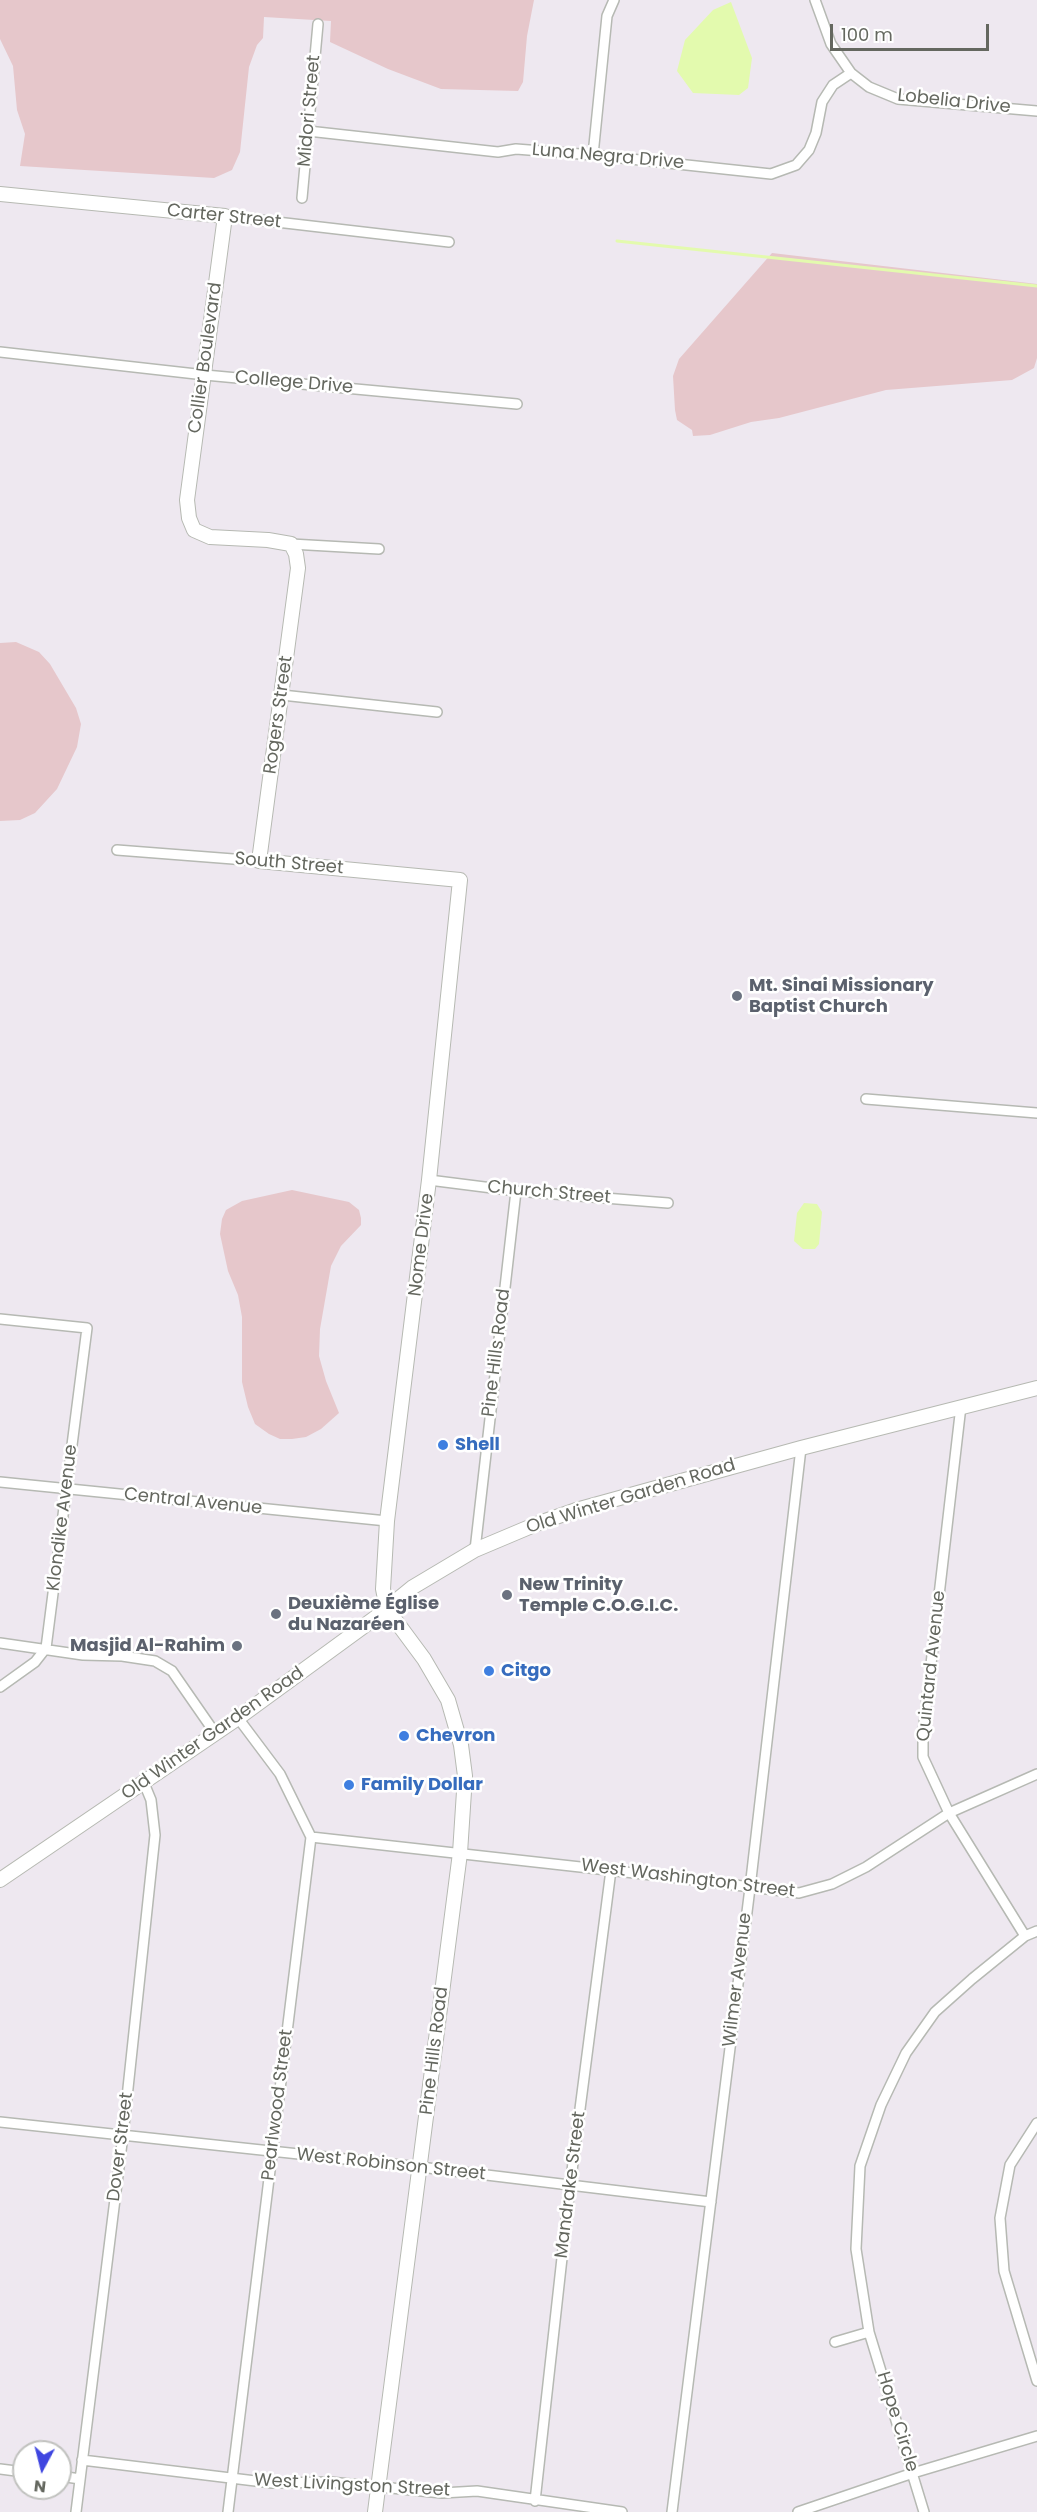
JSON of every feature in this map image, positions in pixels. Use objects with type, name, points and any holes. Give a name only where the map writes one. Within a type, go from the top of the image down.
[{"type":"main road","name":"Carter Street","points":[[0,194],[225,216]]},
{"type":"main road","name":"Collier Boulevard","points":[[225,216],[187,500],[189,518],[194,531],[210,537],[268,540],[291,544]]},
{"type":"main road","name":"Rogers Street","points":[[259,861],[298,568],[296,554],[291,544]]},
{"type":"main road","name":"South Street","points":[[259,861],[460,880]]},
{"type":"main road","name":"Nome Drive","points":[[387,1610],[383,1589],[387,1521],[429,1180],[460,880]]},
{"type":"main road","name":"Old Winter Garden Road","points":[[0,1880],[238,1718],[387,1610],[413,1587],[475,1550],[576,1510],[801,1448],[1037,1388]]},
{"type":"main road","name":"Pine Hills Road","points":[[375,2512],[460,1853],[465,1776],[461,1745],[448,1700],[424,1659],[387,1610]]},
{"type":"street","points":[[593,155],[607,16],[614,0]]},
{"type":"street","name":"Lobelia Drive","points":[[815,0],[831,44],[851,73],[869,87],[898,99],[1037,111]]},
{"type":"street","name":"Midori Street","points":[[302,198],[318,24]]},
{"type":"street","name":"Luna Negra Drive","points":[[308,131],[498,152],[516,149],[593,155],[771,174],[796,165],[809,150],[816,133],[822,102],[833,85],[851,73]]},
{"type":"street","name":"Carter Street","points":[[225,216],[448,242]]},
{"type":"street","name":"College Drive","points":[[0,352],[205,375],[518,404]]},
{"type":"street","points":[[291,544],[379,549]]},
{"type":"street","points":[[282,694],[437,712]]},
{"type":"street","name":"South Street","points":[[117,850],[259,861]]},
{"type":"street","points":[[866,1099],[1037,1113]]},
{"type":"street","name":"Church Street","points":[[429,1180],[516,1191],[668,1203]]},
{"type":"street","name":"Pine Hills Road","points":[[475,1550],[516,1191]]},
{"type":"street","name":"Klondike Avenue","points":[[0,1319],[87,1328],[46,1648]]},
{"type":"street","name":"Quintard Avenue","points":[[961,1406],[923,1733],[923,1757],[949,1813],[1025,1936]]},
{"type":"street","name":"Wilmer Avenue","points":[[672,2512],[750,1888],[801,1448]]},
{"type":"street","name":"Central Avenue","points":[[0,1482],[387,1521]]},
{"type":"street","points":[[0,1643],[83,1655],[122,1656],[155,1661],[172,1671],[215,1733]]},
{"type":"street","points":[[0,1686],[35,1662],[46,1648]]},
{"type":"street","points":[[238,1718],[280,1774],[310,1837]]},
{"type":"street","name":"West Washington Street","points":[[310,1837],[799,1893],[832,1884],[866,1867],[949,1813],[1037,1774]]},
{"type":"street","name":"Dover Street","points":[[76,2512],[123,2135],[155,1835],[151,1800],[144,1783]]},
{"type":"street","name":"Pearlwood Street","points":[[228,2512],[310,1837]]},
{"type":"street","name":"Mandrake Street","points":[[535,2501],[570,2186],[611,1870]]},
{"type":"street","name":"Hope Circle","points":[[924,2512],[869,2332],[856,2249],[860,2166],[881,2105],[906,2053],[936,2012],[1025,1936],[1037,1931]]},
{"type":"street","name":"West Robinson Street","points":[[0,2122],[420,2167],[711,2202]]},
{"type":"street","points":[[1037,2123],[1010,2165],[1000,2218],[1004,2271],[1037,2381]]},
{"type":"street","points":[[835,2342],[869,2332]]},
{"type":"street","points":[[798,2512],[913,2473],[1037,2436]]},
{"type":"street","name":"West Livingston Street","points":[[82,2460],[272,2483],[330,2482],[442,2493],[477,2491],[622,2512]]},
{"type":"street","points":[[72,2478],[80,2479]]},
{"type":"shaded area","points":[[0,0],[534,0],[527,36],[523,82],[518,91],[441,89],[388,69],[330,42],[331,21],[264,17],[263,38],[257,45],[249,67],[240,152],[232,170],[214,178],[20,166],[25,134],[17,110],[13,66],[0,39]]},
{"type":"shaded area","points":[[731,2],[752,58],[748,88],[739,95],[693,93],[677,71],[685,40],[713,10]]},
{"type":"shaded area","points":[[772,253],[1037,284],[1037,358],[1034,368],[1012,380],[886,390],[779,418],[751,422],[710,435],[693,436],[692,430],[677,420],[675,410],[673,376],[679,359]]},
{"type":"shaded area","points":[[16,642],[39,652],[50,664],[76,708],[81,724],[77,747],[57,789],[35,813],[20,820],[0,821],[0,643]]},
{"type":"shaded area","points":[[292,1190],[349,1202],[359,1210],[361,1225],[341,1246],[331,1266],[320,1329],[319,1356],[339,1413],[321,1429],[306,1437],[280,1439],[255,1424],[248,1407],[242,1382],[242,1317],[220,1234],[226,1210],[242,1201]]},
{"type":"shaded area","points":[[804,1203],[817,1204],[822,1212],[819,1244],[815,1249],[803,1249],[794,1241],[797,1213]]},
{"type":"waterway","points":[[617,241],[1037,286]]},
{"type":"place","name":"Mt. Sinai Missionary Baptist Church","points":[[737,996]]},
{"type":"place","name":"Shell","points":[[443,1445]]},
{"type":"place","name":"New Trinity Temple C.O.G.I.C.","points":[[507,1595]]},
{"type":"place","name":"Deuxième Église du Nazaréen","points":[[276,1614]]},
{"type":"place","name":"Masjid Al-Rahim","points":[[237,1646]]},
{"type":"place","name":"Citgo","points":[[489,1671]]},
{"type":"place","name":"Chevron","points":[[404,1736]]},
{"type":"place","name":"Family Dollar","points":[[349,1785]]}]
